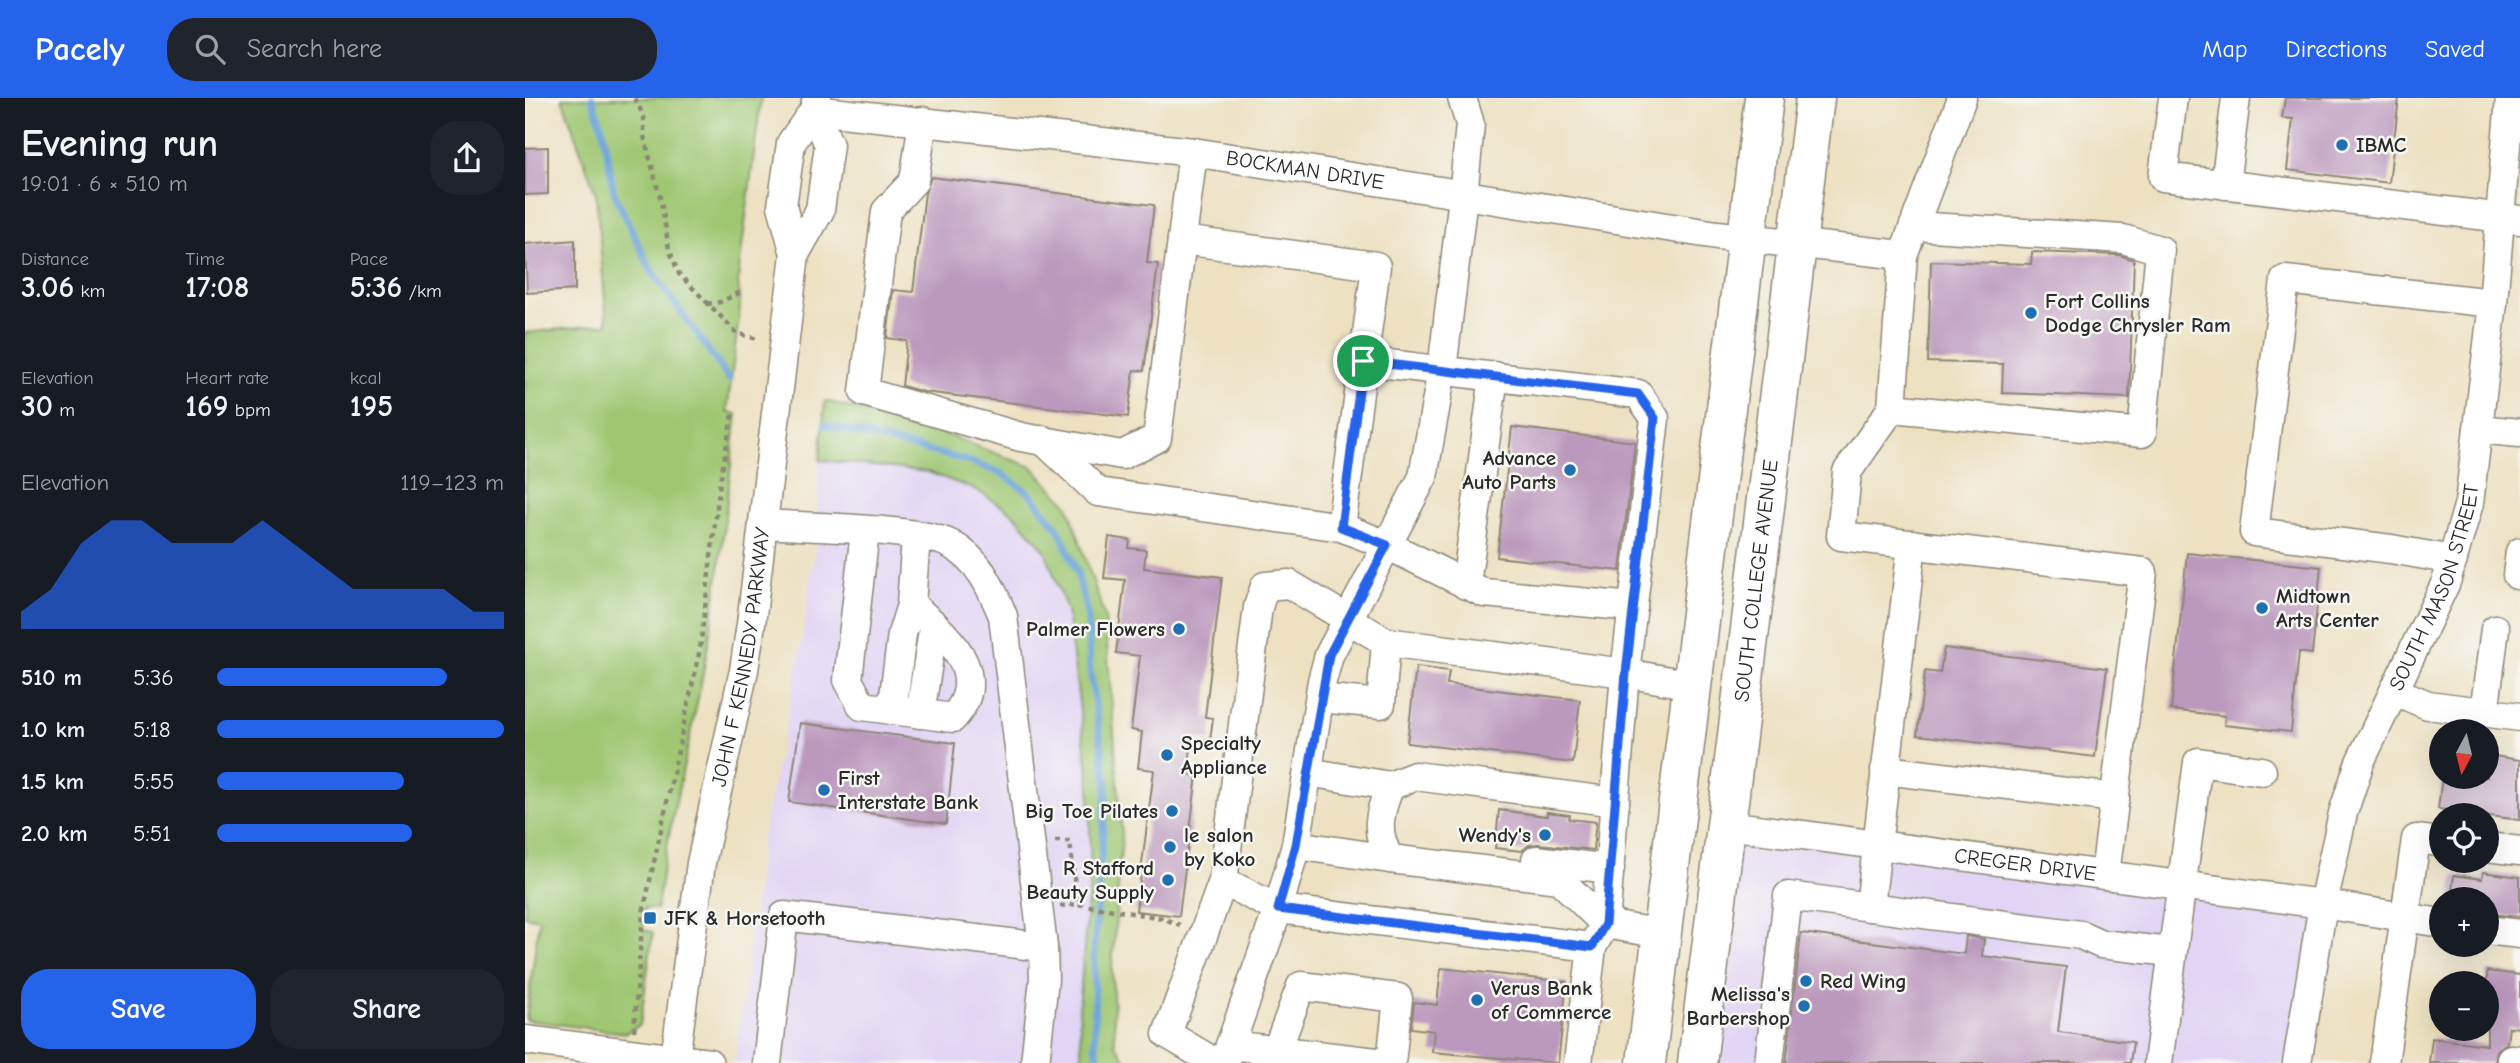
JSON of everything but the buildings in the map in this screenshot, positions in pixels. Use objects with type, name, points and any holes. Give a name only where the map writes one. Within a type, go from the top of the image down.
[{"type":"highway","points":[[1646,1063],[1764,98]]},
{"type":"highway","name":"SOUTH COLLEGE AVENUE","points":[[1697,1063],[1815,98]]},
{"type":"highway","points":[[1702,601],[1717,624],[1722,653],[1705,791],[1711,809],[1727,826]]},
{"type":"highway","points":[[1662,934],[1679,950],[1682,957],[1682,1063]]},
{"type":"street","points":[[1223,1057],[1278,909],[1296,845],[1329,655],[1423,477],[1441,370],[1463,197],[1470,124],[1462,98]]},
{"type":"street","points":[[1962,98],[1903,255],[1892,408],[1847,472],[1841,536],[2143,572],[2105,875]]},
{"type":"street","points":[[2173,98],[2163,177],[2511,218]]},
{"type":"street","points":[[2225,185],[2236,98]]},
{"type":"street","name":"SOUTH MASON STREET","points":[[2297,1063],[2323,904],[2343,813],[2360,762],[2446,582],[2469,503],[2493,303],[2511,218],[2513,154],[2510,98]]},
{"type":"street","name":"BOCKMAN DRIVE","points":[[815,104],[923,121],[1193,152],[1463,197],[1746,239],[1903,255]]},
{"type":"street","name":"JOHN F KENNEDY PARKWAY","points":[[675,1061],[701,863],[744,670],[763,524],[795,254],[782,206],[791,143],[815,104]]},
{"type":"street","name":"JOHN F KENNEDY PARKWAY","points":[[795,254],[820,211],[829,145],[815,104]]},
{"type":"street","points":[[923,121],[914,181],[886,211],[864,392],[1043,440],[1122,455],[1157,438],[1193,152]]},
{"type":"street","points":[[1892,408],[2142,433],[2160,250],[2123,239],[1914,226]]},
{"type":"street","points":[[1182,240],[1376,267],[1341,527]]},
{"type":"street","points":[[2453,560],[2391,549],[2254,532],[2285,280],[2493,303]]},
{"type":"street","points":[[1363,361],[1638,394],[1655,418],[1626,673],[1610,869],[1578,1063]]},
{"type":"street","points":[[1466,585],[1495,376]]},
{"type":"street","points":[[2478,429],[2520,433]]},
{"type":"street","points":[[1043,440],[1098,492],[1341,527],[1387,545],[1484,593],[1633,607]]},
{"type":"street","points":[[763,524],[916,536],[950,544],[986,575],[1003,616],[1032,843],[1044,979],[1035,1063]]},
{"type":"street","points":[[865,531],[848,680],[862,706],[919,714]]},
{"type":"street","points":[[916,536],[934,625],[919,714]]},
{"type":"street","points":[[1870,906],[1912,544]]},
{"type":"street","points":[[1385,1063],[1274,1056],[1223,1057],[1167,1034],[1223,881],[1258,607],[1265,586],[1289,584],[1348,616],[1386,642],[1626,673],[1692,685]]},
{"type":"street","points":[[919,714],[902,634],[934,625]]},
{"type":"street","points":[[2484,713],[2495,629]]},
{"type":"street","points":[[1320,698],[1381,704],[1386,642]]},
{"type":"street","points":[[2395,691],[2428,705],[2520,717]]},
{"type":"street","points":[[2158,1063],[2171,952],[2176,942],[2184,886],[2198,762],[2262,771]]},
{"type":"street","points":[[1885,770],[2115,798]]},
{"type":"street","points":[[1308,772],[1390,786],[1415,776],[1615,802]]},
{"type":"street","points":[[1457,782],[1398,803],[1393,831],[1403,844],[1610,869]]},
{"type":"street","points":[[1390,786],[1378,816],[1381,846],[1390,859]]},
{"type":"street","name":"CREGER DRIVE","points":[[1727,826],[2323,904],[2429,921]]},
{"type":"street","points":[[2384,1063],[2416,839],[2429,841]]},
{"type":"street","points":[[1296,845],[1559,879],[1598,936]]},
{"type":"street","points":[[2499,848],[2520,851]]},
{"type":"street","points":[[1223,881],[1278,909],[1598,936],[1662,934]]},
{"type":"street","points":[[1769,1063],[1789,896],[2081,935],[2101,944],[2171,952]]},
{"type":"street","points":[[767,1063],[784,916],[1042,947]]},
{"type":"street","points":[[2499,931],[2520,934]]},
{"type":"street","points":[[1274,1056],[1301,986],[1417,1000],[1410,1063]]},
{"type":"street","points":[[1391,1063],[1398,998]]},
{"type":"street","points":[[525,1040],[675,1061],[709,1063]]},
{"type":"path","points":[[635,98],[644,117],[644,136],[661,201],[669,249],[679,274],[737,333],[784,347]]},
{"type":"path","points":[[707,304],[720,302],[741,292]]},
{"type":"path","points":[[634,1035],[633,1020],[643,913],[700,649],[720,482],[733,411]]},
{"type":"path","points":[[1032,843],[1070,841],[1077,904],[1163,918],[1204,934]]},
{"type":"shaded area","points":[[820,460],[928,472],[976,490],[1014,514],[1045,550],[1067,611],[1090,786],[1090,877],[1079,1008],[1082,1063],[735,1063],[762,838],[799,660],[816,542]]},
{"type":"shaded area","points":[[1727,825],[2320,903],[2297,1063],[1697,1063]]},
{"type":"green space","points":[[562,98],[761,98],[738,279],[740,308],[727,412],[737,414],[713,612],[657,909],[645,908],[643,930],[653,932],[640,1025],[625,1033],[526,1020],[539,919],[525,916],[525,333],[607,324],[596,194]]},
{"type":"green space","points":[[825,401],[934,430],[1032,467],[1068,505],[1105,618],[1122,835],[1112,968],[1115,1044],[1128,1063],[1082,1063],[1079,1008],[1090,877],[1090,786],[1067,611],[1045,550],[1014,514],[976,490],[928,472],[820,460]]},
{"type":"waterway","points":[[592,98],[603,130],[614,193],[651,270],[729,379]]},
{"type":"waterway","points":[[825,425],[965,460],[1001,473],[1029,493],[1058,528],[1077,571],[1088,618],[1090,670],[1107,784],[1094,946],[1095,1044],[1100,1063]]},
{"type":"place","name":"IBMC","points":[[2342,145]]},
{"type":"place","name":"Fort Collins Dodge Chrysler Ram","points":[[2031,313]]},
{"type":"place","name":"Advance Auto Parts","points":[[1570,470]]},
{"type":"place","name":"Midtown Arts Center","points":[[2262,608]]},
{"type":"place","name":"Palmer Flowers","points":[[1179,629]]},
{"type":"place","name":"Specialty Appliance","points":[[1167,755]]},
{"type":"place","name":"First Interstate Bank","points":[[824,790]]},
{"type":"place","name":"Big Toe Pilates","points":[[1172,811]]},
{"type":"place","name":"Wendy's","points":[[1545,835]]},
{"type":"place","name":"le salon by Koko","points":[[1170,847]]},
{"type":"place","name":"R Stafford Beauty Supply","points":[[1168,880]]},
{"type":"place","name":"JFK & Horsetooth","points":[[650,918]]},
{"type":"place","name":"Red Wing","points":[[1806,981]]},
{"type":"place","name":"Verus Bank of Commerce","points":[[1477,1000]]},
{"type":"place","name":"Melissa's Barbershop","points":[[1804,1006]]},
{"type":"route","points":[[1363,361],[1638,394],[1655,418],[1626,673],[1605,924],[1592,947],[1278,909],[1296,845],[1322,681],[1329,655],[1387,545],[1341,527],[1363,361]]}]
